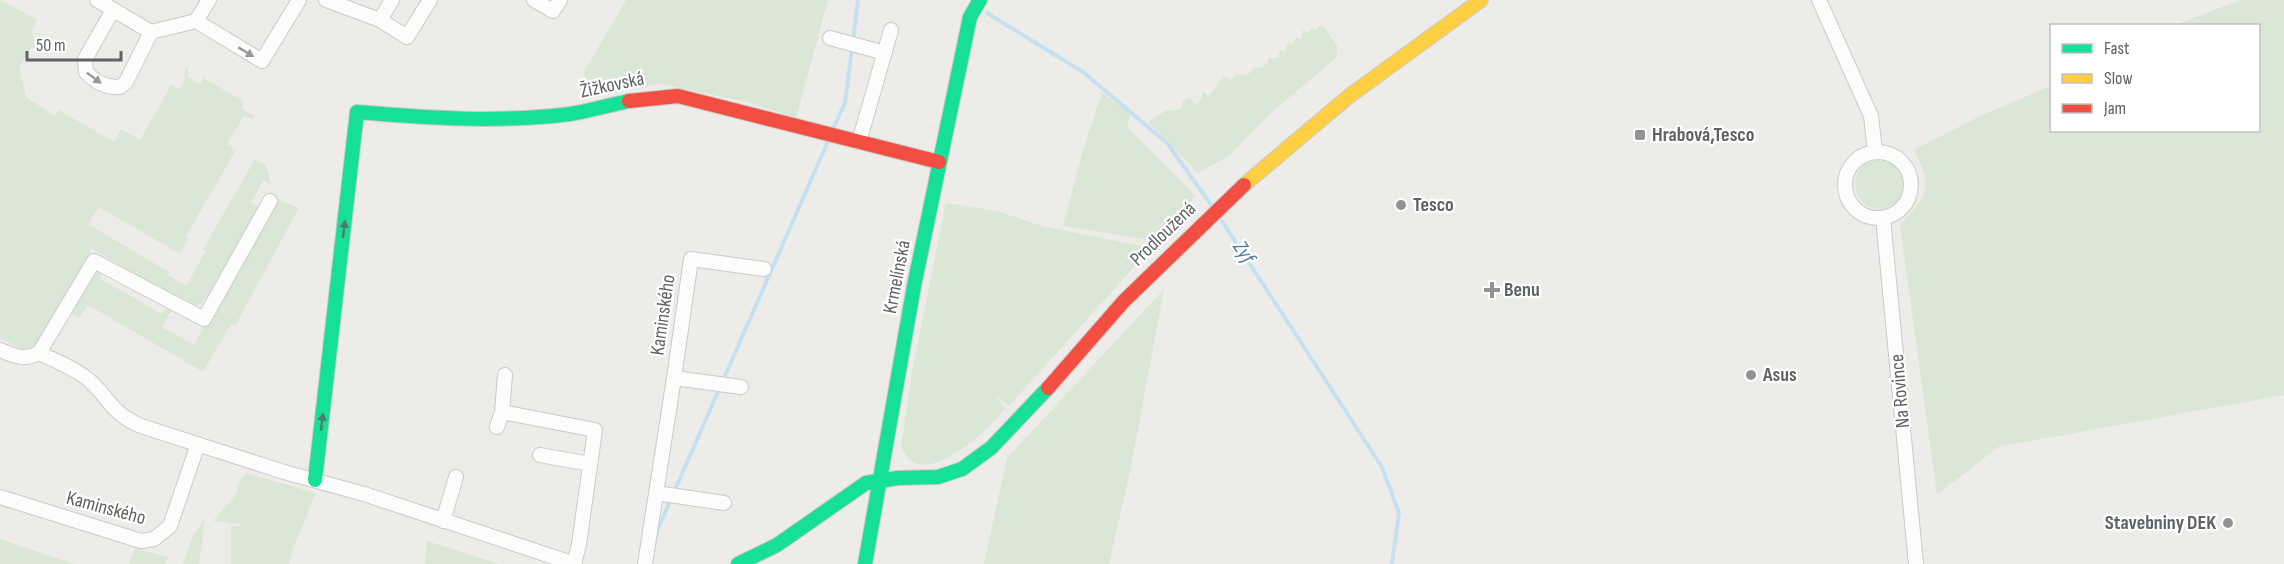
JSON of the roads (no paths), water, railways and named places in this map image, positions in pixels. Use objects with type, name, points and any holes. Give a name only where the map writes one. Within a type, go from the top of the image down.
[{"type":"street","points":[[97,0],[151,32],[196,21],[209,0]]},
{"type":"street","points":[[196,21],[262,61],[299,0]]},
{"type":"street","points":[[326,0],[380,20],[407,37],[430,0]]},
{"type":"street","points":[[380,20],[392,0]]},
{"type":"street","points":[[534,0],[553,11],[560,0]]},
{"type":"street","name":"Krmelínská","points":[[865,564],[939,162],[970,17],[980,0]]},
{"type":"street","name":"Prodloužená","points":[[880,480],[938,477],[962,469],[992,448],[1142,283],[1208,218],[1349,96],[1481,0]]},
{"type":"street","points":[[1819,0],[1871,116],[1875,152]]},
{"type":"street","points":[[113,10],[85,59],[86,72],[106,86],[120,87],[126,82],[151,32]]},
{"type":"street","points":[[859,142],[891,30]]},
{"type":"street","points":[[830,38],[885,53]]},
{"type":"street","name":"Žižkovská","points":[[315,480],[357,112],[422,118],[515,117],[570,114],[651,95],[678,96],[939,162]]},
{"type":"street","points":[[1875,152],[1887,153],[1905,165],[1911,187],[1903,207],[1883,218],[1874,218],[1858,211],[1848,197],[1845,188],[1849,171],[1855,162],[1875,152]]},
{"type":"street","points":[[0,351],[21,358],[30,358],[39,353],[94,261],[204,319],[270,201]]},
{"type":"street","name":"Na Rovince","points":[[1883,218],[1916,564]]},
{"type":"street","name":"Kaminského","points":[[645,564],[691,259],[764,269]]},
{"type":"street","points":[[39,353],[86,377],[111,407],[125,419],[198,444],[356,491],[574,564],[596,429],[502,412]]},
{"type":"street","points":[[497,427],[502,412],[505,375]]},
{"type":"street","name":"Kaminského","points":[[674,378],[741,387]]},
{"type":"street","name":"Kaminského","points":[[0,497],[141,541],[153,539],[170,526],[198,444]]},
{"type":"street","points":[[540,454],[590,464]]},
{"type":"street","points":[[443,521],[456,477]]},
{"type":"street","points":[[738,564],[792,536],[855,489],[880,480]]},
{"type":"street","points":[[657,493],[724,503]]},
{"type":"waterway","points":[[833,129],[845,103],[858,0]]},
{"type":"waterway","name":"Zyf","points":[[987,13],[1083,72],[1167,143],[1212,206]]},
{"type":"waterway","points":[[674,492],[829,139]]},
{"type":"waterway","name":"Zyf","points":[[1218,215],[1382,467],[1399,513],[1392,564]]},
{"type":"waterway","points":[[655,536],[671,499]]},
{"type":"place","name":"Hrabová,Tesco","points":[[1640,135]]},
{"type":"place","name":"Tesco","points":[[1401,205]]},
{"type":"place","name":"Benu","points":[[1492,290]]},
{"type":"place","name":"Asus","points":[[1751,375]]},
{"type":"place","name":"Stavebniny DEK","points":[[2228,523]]}]
